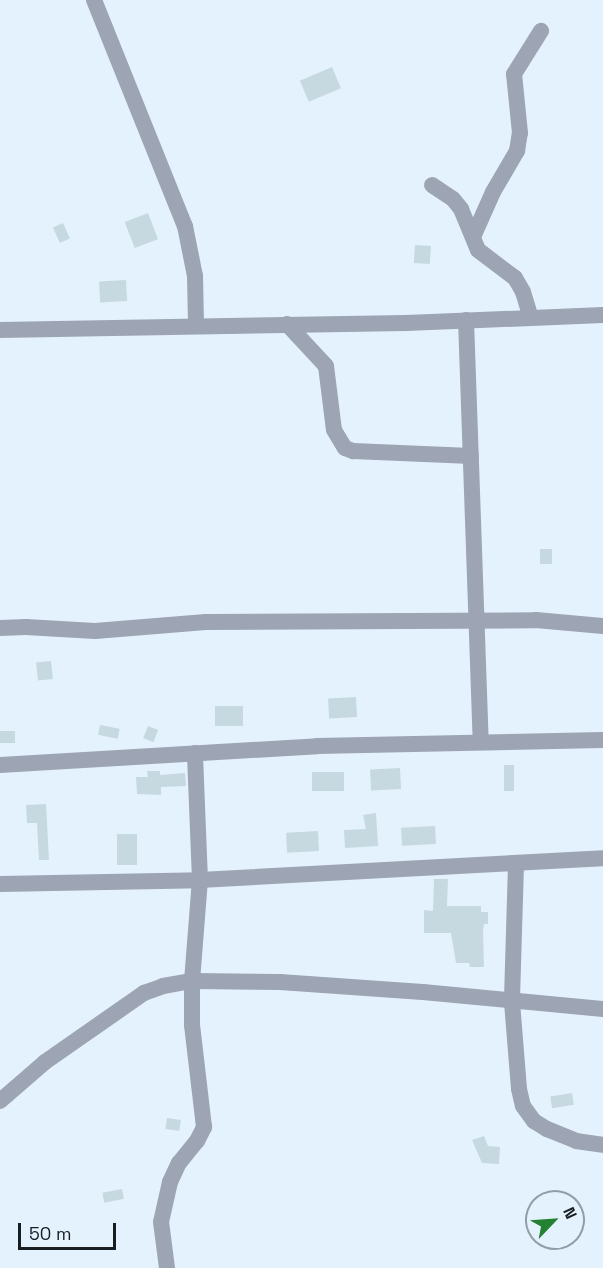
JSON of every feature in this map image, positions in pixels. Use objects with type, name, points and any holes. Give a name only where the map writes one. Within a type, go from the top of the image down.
[{"type":"street","points":[[94,0],[186,226],[195,276],[196,325]]},
{"type":"street","points":[[473,237],[493,192],[517,152],[520,133],[514,75],[541,31]]},
{"type":"street","points":[[432,185],[453,199],[461,209],[478,250],[515,278],[523,292],[531,318]]},
{"type":"street","points":[[0,330],[603,315]]},
{"type":"street","points":[[466,320],[481,742]]},
{"type":"street","points":[[287,324],[326,366],[334,430],[345,448],[353,451],[471,456]]},
{"type":"street","points":[[0,628],[26,627],[95,631],[206,622],[536,620],[603,626]]},
{"type":"street","points":[[0,765],[316,746],[603,740]]},
{"type":"street","points":[[167,1268],[161,1222],[170,1182],[178,1163],[197,1141],[204,1127],[192,1025],[192,981],[200,880],[195,753]]},
{"type":"street","points":[[0,884],[200,880],[603,858]]},
{"type":"street","points":[[516,864],[512,1002],[519,1089],[524,1106],[534,1121],[547,1129],[576,1141],[603,1145]]},
{"type":"street","points":[[0,1101],[45,1062],[144,993],[164,986],[192,981],[280,982],[603,1009]]},
{"type":"building","points":[[332,67],[341,88],[309,102],[300,81]]},
{"type":"building","points":[[148,213],[158,239],[135,248],[125,222]]},
{"type":"building","points":[[63,223],[70,239],[60,243],[53,227]]},
{"type":"building","points":[[415,245],[431,246],[430,264],[414,263]]},
{"type":"building","points":[[126,280],[127,301],[100,302],[99,281]]},
{"type":"building","points":[[540,549],[552,549],[552,564],[540,564]]},
{"type":"building","points":[[51,661],[53,679],[38,680],[36,663]]},
{"type":"building","points":[[356,697],[357,717],[329,718],[328,698]]},
{"type":"building","points":[[215,706],[243,706],[243,726],[215,726]]},
{"type":"building","points":[[100,725],[120,729],[118,739],[98,735]]},
{"type":"building","points":[[148,726],[158,730],[153,742],[143,738]]},
{"type":"building","points":[[0,731],[15,731],[15,743],[0,743]]},
{"type":"building","points":[[504,765],[514,765],[514,791],[504,791]]},
{"type":"building","points":[[400,768],[401,789],[371,791],[370,770]]},
{"type":"building","points":[[147,771],[160,771],[160,775],[185,773],[186,786],[161,787],[161,795],[137,794],[136,777],[148,777]]},
{"type":"building","points":[[312,772],[344,772],[344,791],[312,791]]},
{"type":"building","points":[[46,804],[49,860],[39,860],[37,823],[27,823],[26,805]]},
{"type":"building","points":[[376,813],[378,846],[345,848],[344,830],[366,829],[363,815]]},
{"type":"building","points":[[435,826],[436,844],[402,846],[401,828]]},
{"type":"building","points":[[318,831],[319,851],[287,853],[286,833]]},
{"type":"building","points":[[117,834],[137,834],[137,865],[117,865]]},
{"type":"building","points":[[434,879],[448,879],[447,906],[481,906],[481,912],[488,912],[488,924],[484,924],[483,931],[484,967],[470,967],[469,963],[456,963],[451,933],[424,933],[424,910],[433,911]]},
{"type":"building","points":[[572,1093],[574,1105],[552,1108],[550,1096]]},
{"type":"building","points":[[167,1118],[181,1120],[179,1131],[165,1129]]},
{"type":"building","points":[[484,1136],[488,1146],[500,1147],[499,1164],[482,1163],[472,1140]]},
{"type":"building","points":[[122,1189],[124,1199],[104,1203],[102,1193]]}]
